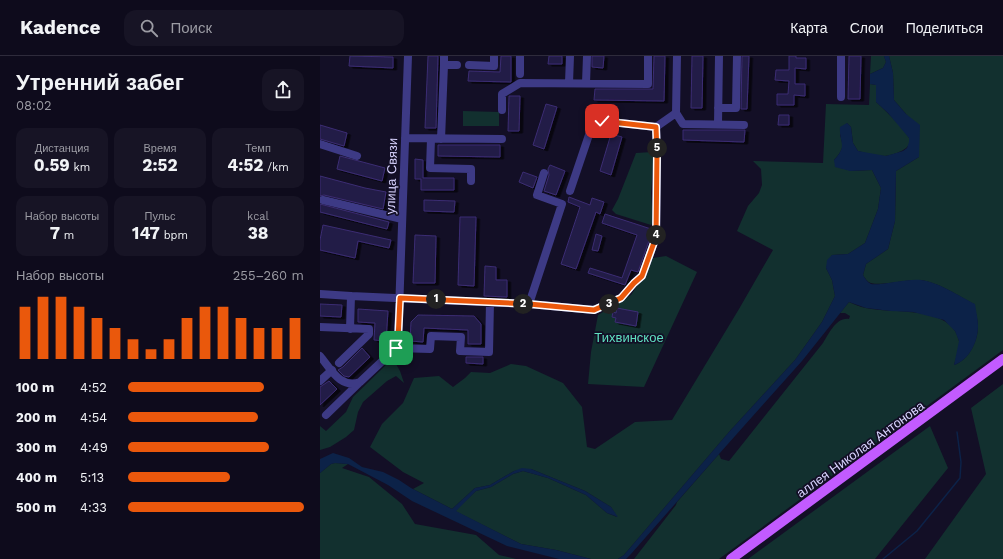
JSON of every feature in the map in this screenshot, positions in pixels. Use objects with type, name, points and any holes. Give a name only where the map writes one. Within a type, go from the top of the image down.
[{"type":"main road","name":"аллея Николая Антонова","points":[[731,559],[1003,359]]},
{"type":"street","name":"улица Связи","points":[[396,348],[398,340],[400,298],[408,56]]},
{"type":"street","points":[[441,139],[444,56]]},
{"type":"street","points":[[469,65],[494,66],[494,56]]},
{"type":"street","points":[[520,56],[520,79]]},
{"type":"street","points":[[569,83],[570,56]]},
{"type":"street","points":[[586,83],[587,56]]},
{"type":"street","points":[[502,110],[502,94],[520,79],[569,83],[648,84],[648,56]]},
{"type":"street","points":[[678,56],[676,113],[683,124],[744,125]]},
{"type":"street","points":[[718,124],[719,56]]},
{"type":"street","points":[[718,108],[736,108],[737,56]]},
{"type":"street","points":[[841,56],[841,97]]},
{"type":"street","points":[[444,65],[457,65]]},
{"type":"street","points":[[570,191],[593,123],[602,121],[656,127],[676,113]]},
{"type":"street","points":[[320,294],[529,304],[594,310],[621,298],[642,276],[656,237],[656,127]]},
{"type":"street","points":[[405,138],[502,139]]},
{"type":"street","points":[[431,139],[430,168],[471,169],[471,181]]},
{"type":"street","points":[[320,144],[357,156]]},
{"type":"street","points":[[529,304],[562,204],[537,196],[544,173]]},
{"type":"street","points":[[323,200],[402,219]]},
{"type":"street","points":[[350,328],[351,296]]},
{"type":"street","points":[[326,415],[396,348],[430,349],[431,336],[446,336],[461,337],[460,351],[488,352],[490,302]]},
{"type":"street","points":[[320,327],[369,329],[369,334],[339,363]]},
{"type":"street","points":[[320,356],[342,381],[353,385],[360,382]]},
{"type":"street","points":[[320,381],[332,370]]},
{"type":"green space","points":[[871,56],[884,56],[886,62],[883,68],[870,74]]},
{"type":"green space","points":[[889,56],[1003,56],[1003,350],[719,559],[634,559],[677,502],[719,454],[721,459],[729,461],[823,343],[833,327],[844,319],[849,319],[850,316],[845,313],[840,313],[849,302],[877,310],[920,313],[933,316],[945,322],[954,329],[959,341],[954,365],[964,359],[972,349],[978,332],[978,321],[974,304],[934,283],[927,281],[915,280],[875,284],[868,282],[863,275],[866,264],[888,249],[895,221],[896,171],[919,157],[919,144],[906,114],[894,100],[893,73]]},
{"type":"green space","points":[[870,84],[876,85],[876,102],[903,129],[910,142],[902,151],[882,156],[858,151],[853,143],[851,127],[847,123],[840,135],[842,148],[834,160],[850,171],[872,170],[881,188],[878,209],[865,243],[848,254],[832,255],[826,268],[832,280],[835,296],[822,322],[795,360],[729,432],[624,555],[618,559],[591,559],[556,550],[521,544],[455,511],[476,491],[491,487],[513,474],[523,471],[548,478],[586,495],[607,513],[617,517],[611,507],[585,491],[531,469],[514,471],[490,485],[475,488],[452,509],[413,489],[424,483],[403,472],[370,447],[382,424],[403,403],[414,378],[439,376],[453,387],[471,372],[490,373],[511,364],[526,366],[563,383],[582,407],[587,447],[595,449],[635,422],[672,420],[773,250],[737,231],[748,206],[759,193],[762,185],[761,169],[753,161],[823,163],[826,104],[869,105]]},
{"type":"green space","points":[[463,111],[499,112],[499,126],[463,126]]},
{"type":"green space","points":[[652,152],[654,155],[651,193],[653,222],[651,225],[616,214],[612,210],[618,199],[636,153]]},
{"type":"green space","name":"Тихвинское","points":[[666,256],[697,272],[644,387],[588,384],[591,352],[598,315],[631,295],[653,258]]},
{"type":"green space","points":[[388,363],[396,364],[404,383],[396,376],[387,381],[363,402],[358,412],[354,430],[330,447],[320,450],[320,426],[326,431],[346,412],[353,397]]},
{"type":"green space","points":[[1003,384],[1003,559],[925,559],[986,474],[971,408]]},
{"type":"green space","points":[[930,426],[948,468],[875,559],[748,559]]},
{"type":"green space","points":[[331,464],[348,464],[342,468],[369,477],[402,504],[415,524],[476,535],[499,555],[516,559],[320,559],[320,473]]},
{"type":"water","points":[[884,56],[889,56],[893,73],[894,100],[906,114],[920,125],[919,157],[896,171],[895,221],[888,249],[866,264],[863,275],[871,284],[916,280],[928,281],[941,286],[975,304],[978,332],[972,350],[964,359],[954,365],[959,341],[955,331],[944,320],[913,312],[866,308],[849,302],[802,361],[631,554],[626,559],[618,559],[624,555],[729,432],[795,360],[822,322],[835,296],[832,280],[826,268],[827,260],[832,255],[848,254],[865,243],[878,209],[881,188],[872,170],[850,171],[835,167],[834,160],[841,151],[842,147],[840,127],[847,123],[851,127],[853,143],[858,151],[886,156],[903,151],[907,148],[909,138],[888,113],[876,102],[876,85],[870,84],[870,74],[883,68],[886,62]]},
{"type":"water","points":[[333,453],[349,458],[362,467],[383,472],[452,509],[475,488],[490,485],[522,468],[531,469],[585,491],[611,507],[618,517],[607,513],[586,495],[548,478],[523,471],[513,474],[491,487],[476,491],[456,511],[521,544],[556,550],[591,559],[559,559],[507,546],[412,501],[388,485],[348,464],[331,464],[320,473],[320,459]]},
{"type":"building","points":[[350,56],[393,57],[393,68],[349,66]]},
{"type":"building","points":[[428,56],[438,56],[436,128],[425,128]]},
{"type":"building","points":[[501,56],[511,56],[511,82],[468,81],[469,71],[500,72]]},
{"type":"building","points":[[549,56],[562,56],[562,64],[548,64]]},
{"type":"building","points":[[592,56],[604,56],[603,68],[592,67]]},
{"type":"building","points":[[654,56],[665,56],[664,101],[594,100],[595,89],[653,89]]},
{"type":"building","points":[[692,56],[703,56],[702,108],[691,108]]},
{"type":"building","points":[[742,56],[749,56],[747,109],[741,109]]},
{"type":"building","points":[[789,56],[806,58],[806,69],[795,68],[795,84],[805,84],[805,96],[794,95],[794,105],[777,105],[777,94],[788,94],[789,81],[775,80],[776,70],[789,70]]},
{"type":"building","points":[[849,56],[861,56],[860,99],[848,99]]},
{"type":"building","points":[[509,96],[520,96],[519,131],[508,131]]},
{"type":"building","points":[[546,104],[557,107],[544,149],[533,145]]},
{"type":"building","points":[[779,115],[789,115],[789,125],[778,125]]},
{"type":"building","points":[[320,125],[347,133],[344,146],[320,139]]},
{"type":"building","points":[[683,130],[745,130],[744,142],[683,140]]},
{"type":"building","points":[[611,134],[622,137],[611,175],[600,171]]},
{"type":"building","points":[[438,145],[500,145],[500,157],[438,156]]},
{"type":"building","points":[[340,156],[385,168],[382,181],[337,169]]},
{"type":"building","points":[[415,159],[423,160],[423,178],[454,178],[454,190],[421,190],[421,179],[415,179]]},
{"type":"building","points":[[550,165],[565,171],[556,195],[544,191],[549,175],[548,169]]},
{"type":"building","points":[[523,172],[537,177],[533,188],[519,182]]},
{"type":"building","points":[[320,176],[386,192],[383,209],[324,195],[320,196]]},
{"type":"building","points":[[569,197],[590,205],[592,198],[604,202],[600,214],[596,212],[576,269],[561,264],[580,207],[568,202]]},
{"type":"building","points":[[424,200],[455,201],[454,212],[424,211]]},
{"type":"building","points":[[320,204],[389,222],[387,229],[320,212]]},
{"type":"building","points":[[605,214],[651,229],[651,235],[638,272],[631,270],[625,285],[588,273],[590,268],[622,278],[637,235],[602,223]]},
{"type":"building","points":[[460,217],[476,217],[474,286],[458,285]]},
{"type":"building","points":[[323,225],[391,240],[389,248],[358,241],[355,258],[320,250]]},
{"type":"building","points":[[596,234],[602,236],[598,251],[592,250]]},
{"type":"building","points":[[415,235],[436,236],[435,283],[413,283]]},
{"type":"building","points":[[485,266],[496,267],[496,280],[507,280],[507,297],[484,296]]},
{"type":"building","points":[[320,304],[342,305],[341,317],[320,316]]},
{"type":"building","points":[[617,308],[638,312],[636,326],[615,322],[616,318],[612,317],[613,312],[616,313]]},
{"type":"building","points":[[358,309],[388,311],[386,341],[374,340],[375,323],[358,322]]},
{"type":"building","points":[[418,315],[474,316],[481,324],[481,344],[468,344],[468,330],[424,328],[423,342],[410,341],[411,322]]},
{"type":"building","points":[[362,348],[370,357],[349,377],[344,376],[338,370]]},
{"type":"building","points":[[466,357],[483,357],[483,364],[466,363]]},
{"type":"building","points":[[329,381],[337,389],[320,405],[320,387]]},
{"type":"waterway","points":[[883,559],[917,531],[960,478],[961,462],[957,432]]},
{"type":"route","points":[[396,348],[398,340],[400,298],[529,304],[594,310],[621,298],[642,276],[656,237],[656,127],[602,121]]}]
